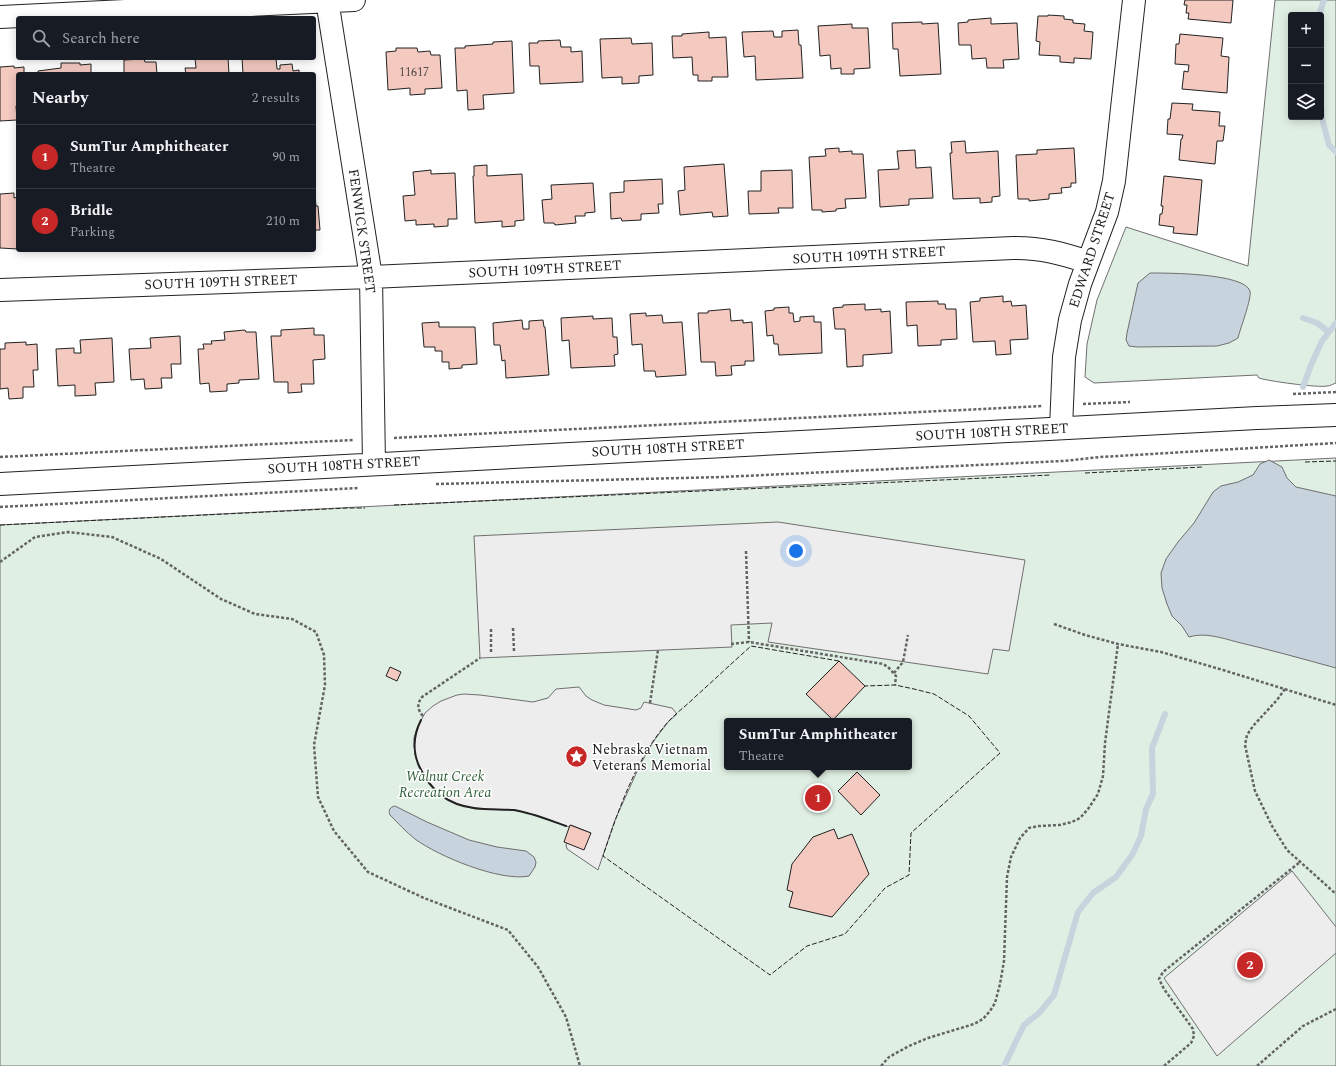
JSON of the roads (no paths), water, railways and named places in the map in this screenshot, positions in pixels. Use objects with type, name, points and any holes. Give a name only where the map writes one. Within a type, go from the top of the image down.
[{"type":"street","points":[[20,16],[354,0]]},
{"type":"street","name":"EDWARD STREET","points":[[1061,428],[1066,340],[1074,305],[1107,212],[1114,181],[1134,0]]},
{"type":"street","name":"FENWICK STREET","points":[[327,1],[371,277],[374,464]]},
{"type":"street","points":[[0,17],[16,16]]},
{"type":"street","name":"SOUTH 109TH STREET","points":[[0,290],[371,277],[1013,248],[1046,250],[1088,262]]},
{"type":"street","name":"SOUTH 108TH STREET","points":[[0,484],[1061,428],[1336,415]]},
{"type":"waterway","points":[[1320,12],[1324,0]]},
{"type":"waterway","points":[[1323,120],[1329,145],[1336,152]]},
{"type":"waterway","points":[[1303,318],[1317,323],[1329,332]]},
{"type":"waterway","points":[[1303,387],[1322,341],[1336,323]]},
{"type":"waterway","points":[[1004,1066],[1024,1025],[1039,1013],[1054,995],[1078,912],[1093,893],[1116,877],[1132,855],[1141,836],[1146,809],[1153,794],[1152,748],[1165,714]]},
{"type":"place","name":"Nebraska Vietnam Veterans Memorial","points":[[577,757]]},
{"type":"place","name":"SumTur Amphitheater","points":[[818,798]]},
{"type":"place","name":"Bridle","points":[[1250,965]]},
{"type":"park label","name":"Walnut Creek Recreation Area","points":[[445,784]]}]
